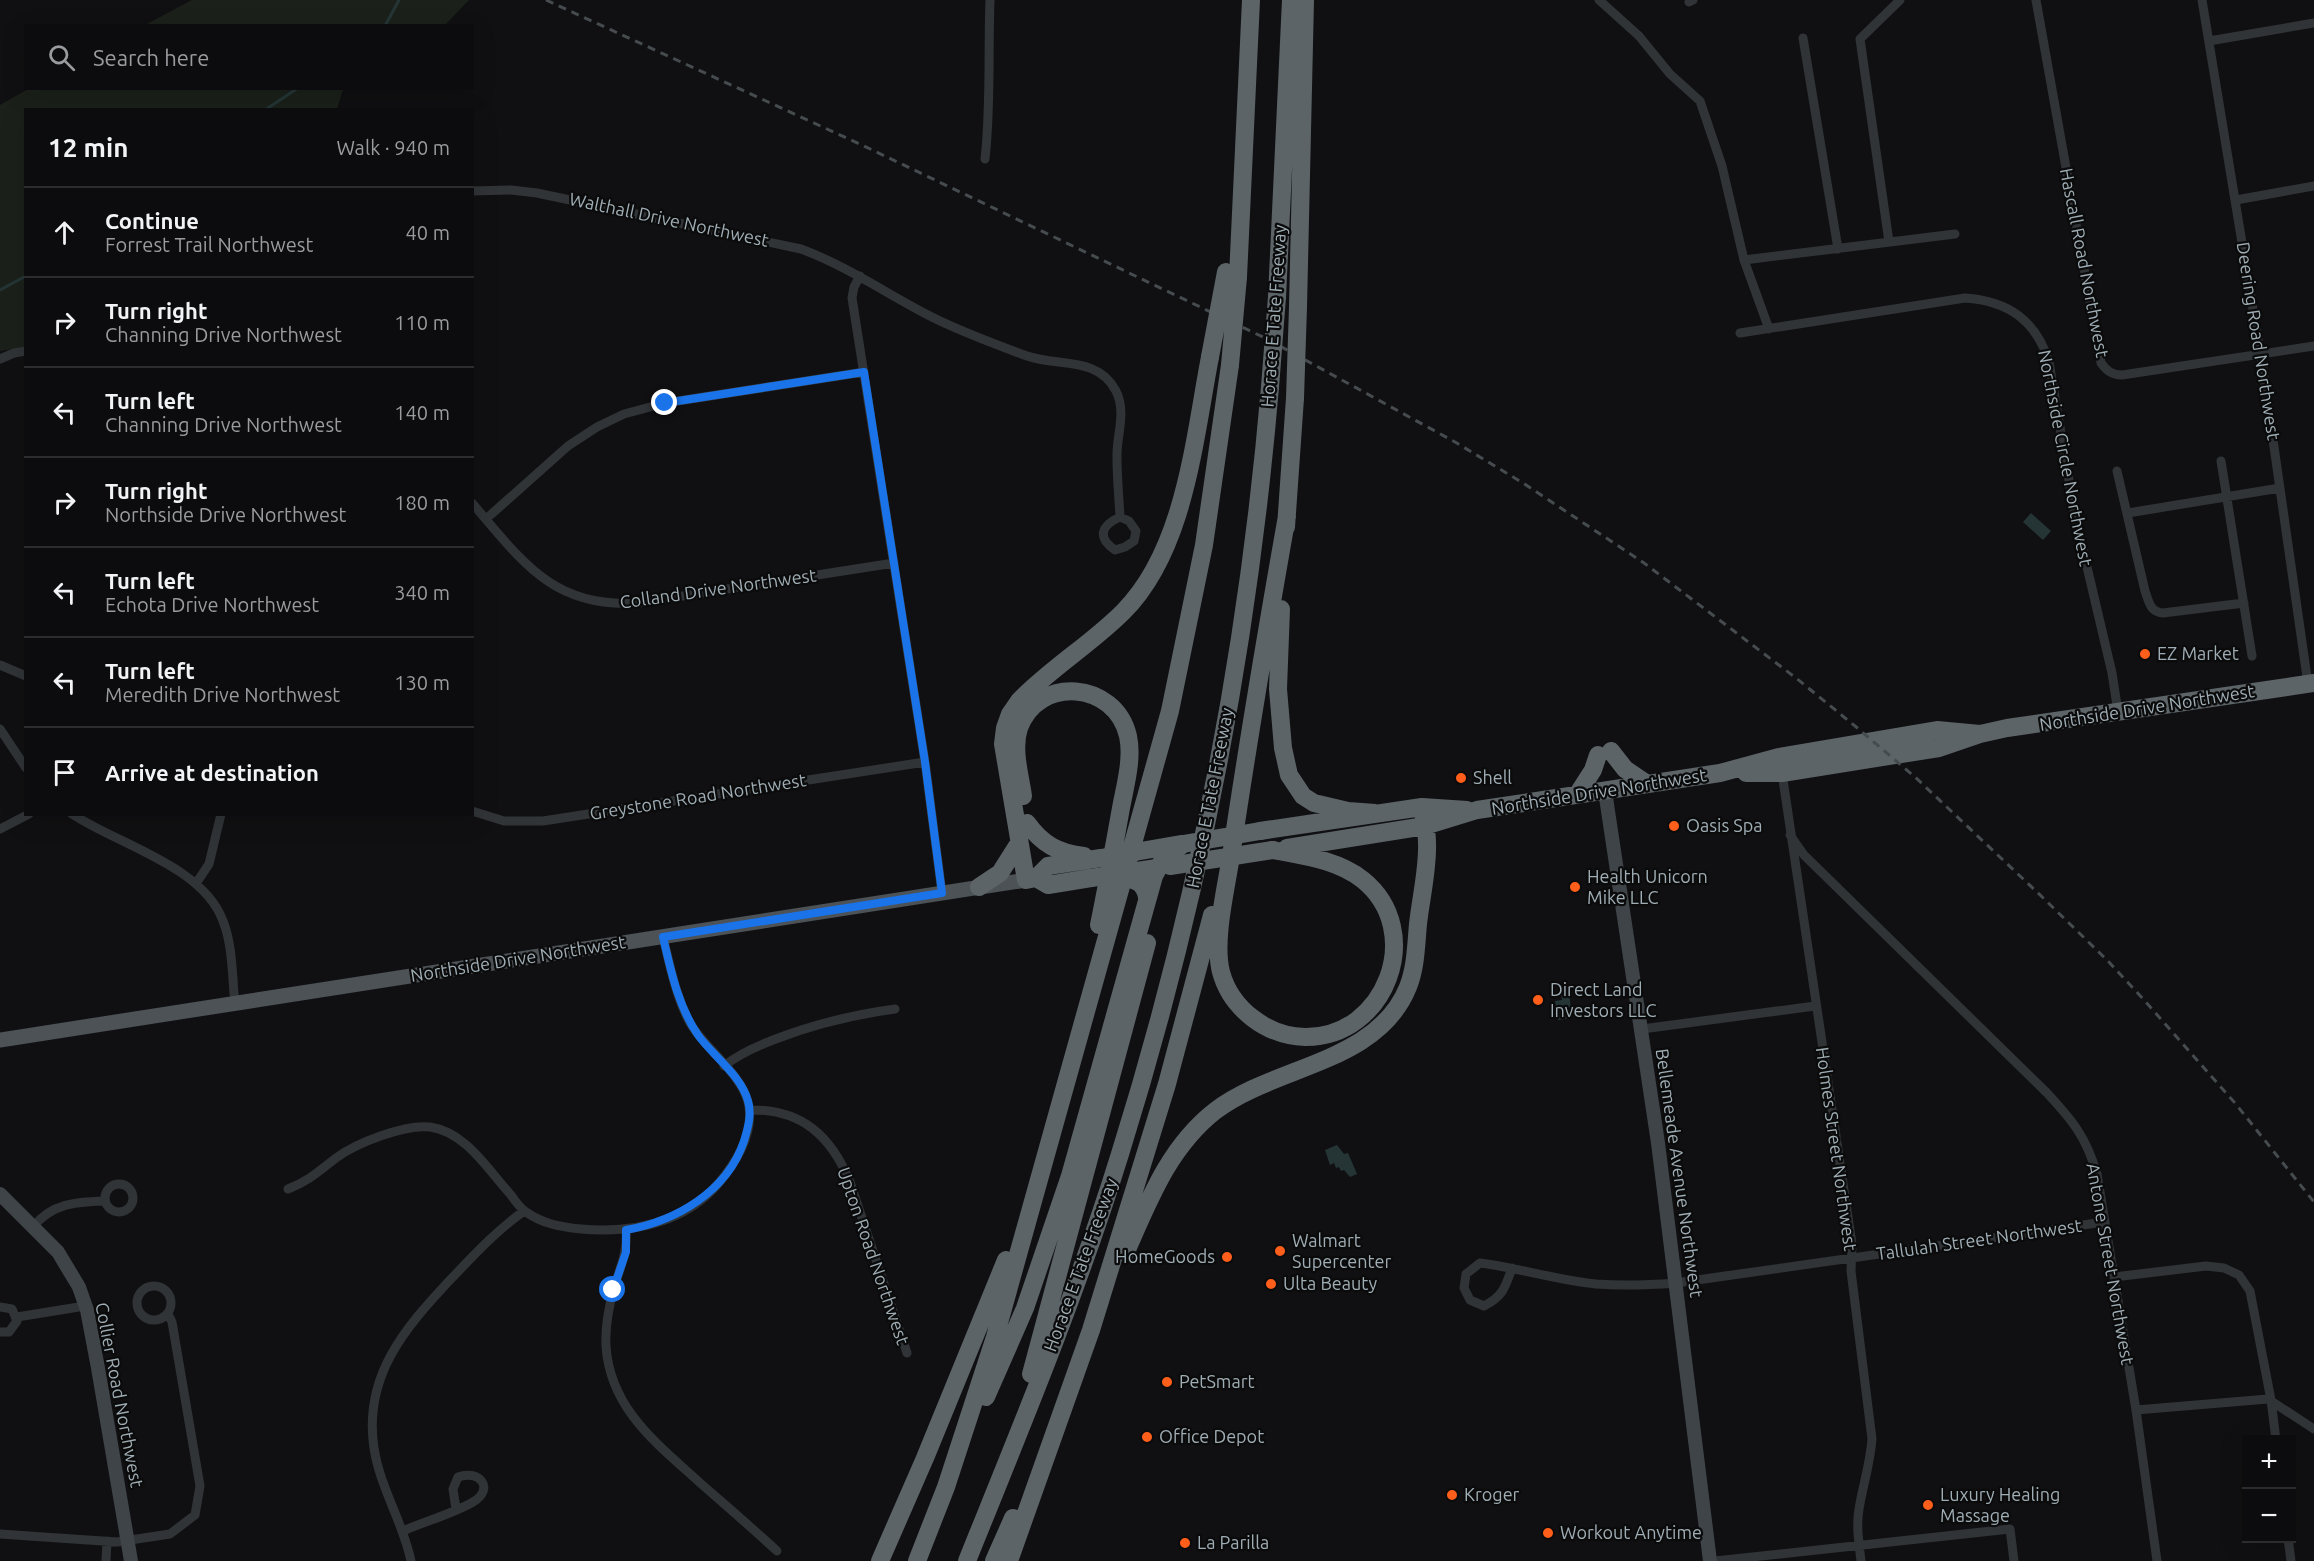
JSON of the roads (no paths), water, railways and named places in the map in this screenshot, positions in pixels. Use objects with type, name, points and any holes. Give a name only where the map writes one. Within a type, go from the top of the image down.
[{"type":"highway","points":[[1031,879],[1019,843],[1003,751],[1005,728],[1010,714],[1028,692],[1123,612],[1154,574],[1170,538],[1185,484],[1210,357],[1232,275],[1241,213],[1251,0]]},
{"type":"highway","name":"Horace E Tate Freeway","points":[[967,1561],[1067,1311],[1117,1164],[1162,1008],[1196,873],[1242,629],[1265,444],[1277,297],[1291,0]]},
{"type":"highway","points":[[1305,0],[1295,398],[1278,658],[1278,689],[1286,764],[1295,786],[1314,803],[1348,811],[1375,813]]},
{"type":"highway","points":[[946,1487],[995,1337],[1170,711],[1204,544],[1230,365],[1232,275]]},
{"type":"highway","points":[[1273,850],[1326,861],[1348,870],[1378,895],[1387,911],[1393,928],[1395,950],[1385,988],[1358,1020],[1342,1029],[1306,1037],[1276,1032],[1247,1014],[1234,999],[1221,975],[1218,947],[1235,826],[1287,516]]},
{"type":"highway","name":"Northside Drive Northwest","points":[[1720,773],[1782,773],[1939,748],[1980,734],[2311,683]]},
{"type":"highway","points":[[1031,879],[1027,823],[1017,750],[1019,730],[1023,719],[1040,701],[1060,693],[1080,691],[1100,697],[1115,710],[1123,722],[1128,737],[1127,774],[1111,866],[1067,1080]]},
{"type":"highway","name":"Northside Drive Northwest","points":[[1031,879],[1048,885],[1163,871],[1273,850],[1425,826],[1477,810],[1720,773],[1779,757],[1937,730],[1980,734]]},
{"type":"highway","points":[[1576,795],[1605,753],[1647,784]]},
{"type":"highway","points":[[1091,1330],[1161,1175],[1172,1156],[1189,1136],[1215,1111],[1243,1093],[1364,1041],[1383,1025],[1398,1006],[1408,986],[1414,963],[1427,843],[1422,807]]},
{"type":"highway","name":"Northside Drive Northwest","points":[[1031,879],[1048,866],[1082,859],[1101,858],[1375,813],[1422,807],[1477,810]]},
{"type":"highway","points":[[1027,823],[1044,843],[1058,851],[1082,859]]},
{"type":"highway","points":[[1009,1561],[1091,1330],[1167,1084],[1235,826]]},
{"type":"highway","points":[[979,887],[1000,873],[1019,843]]},
{"type":"highway","points":[[917,1561],[946,1487],[1025,1308],[1070,1176],[1147,897],[1183,844]]},
{"type":"highway","points":[[1135,852],[1163,871]]},
{"type":"highway","points":[[1002,1473],[1053,1297],[1163,871]]},
{"type":"highway","points":[[1084,880],[1118,878],[1137,881],[1144,888],[1147,897]]},
{"type":"highway","points":[[880,1561],[925,1458],[1041,1175]]},
{"type":"highway","points":[[994,1561],[1075,1373]]},
{"type":"main road","name":"Northside Drive Northwest","points":[[0,1040],[1031,879]]},
{"type":"street","points":[[986,159],[989,124],[990,0]]},
{"type":"street","points":[[1599,0],[1639,36],[1670,74],[1700,101],[1722,166],[1743,260],[1768,328]]},
{"type":"street","points":[[1889,242],[1860,39],[1899,0]]},
{"type":"street","name":"Hascall Road Northwest","points":[[2036,0],[2101,363],[2110,372],[2122,375],[2260,354]]},
{"type":"street","name":"Deering Road Northwest","points":[[2202,0],[2236,200],[2311,683]]},
{"type":"street","points":[[2209,41],[2314,23]]},
{"type":"street","points":[[1803,38],[1838,249]]},
{"type":"street","points":[[2236,200],[2314,186]]},
{"type":"street","name":"Walthall Drive Northwest","points":[[474,191],[502,190],[537,193],[781,244],[820,256],[954,328],[1030,357],[1087,366],[1105,377],[1116,393],[1121,411],[1117,458],[1120,518]]},
{"type":"street","points":[[1743,260],[1955,234]]},
{"type":"street","points":[[860,276],[852,297],[925,762],[942,893]]},
{"type":"street","name":"Northside Circle Northwest","points":[[1740,333],[1965,298],[1982,299],[1999,304],[2027,322],[2041,341],[2049,362],[2075,516],[2112,673],[2118,712]]},
{"type":"street","points":[[2260,354],[2314,346]]},
{"type":"street","points":[[0,359],[24,351]]},
{"type":"street","points":[[486,519],[568,446],[597,427],[624,414],[665,403],[864,372]]},
{"type":"street","points":[[2221,461],[2252,656]]},
{"type":"street","points":[[2117,471],[2145,591],[2151,607],[2163,613],[2244,603]]},
{"type":"street","points":[[2128,513],[2280,488]]},
{"type":"street","name":"Colland Drive Northwest","points":[[474,505],[524,563],[545,580],[573,595],[606,603],[638,603],[894,563]]},
{"type":"street","points":[[0,665],[24,675]]},
{"type":"street","points":[[0,729],[24,765]]},
{"type":"street","name":"Greystone Road Northwest","points":[[474,812],[504,821],[543,821],[925,762]]},
{"type":"street","name":"Holmes Street Northwest","points":[[1782,773],[1852,1245],[1851,1271],[1872,1439],[1870,1466],[1858,1510],[1861,1561]]},
{"type":"street","name":"Bellemeade Avenue Northwest","points":[[1605,791],[1642,1029],[1710,1561]]},
{"type":"street","points":[[0,829],[25,816]]},
{"type":"street","points":[[75,816],[88,825],[180,871],[197,882],[213,900],[224,921],[227,935],[235,1004]]},
{"type":"street","points":[[197,882],[209,864],[221,816]]},
{"type":"street","name":"Antone Street Northwest","points":[[1790,835],[1804,855],[2040,1087],[2072,1120],[2084,1138],[2097,1174],[2136,1410],[2157,1561]]},
{"type":"street","points":[[288,1189],[313,1178],[338,1156],[354,1147],[403,1129],[429,1127],[450,1133],[466,1144],[524,1211],[539,1221],[558,1227],[603,1231],[626,1230],[649,1226],[690,1207],[715,1187],[730,1170],[741,1150],[749,1126],[750,1110],[742,1088],[699,1037],[683,1009],[663,937]]},
{"type":"street","points":[[1642,1029],[1815,1006]]},
{"type":"street","points":[[724,1066],[745,1051],[808,1026],[845,1016],[895,1009]]},
{"type":"street","name":"Upton Road Northwest","points":[[750,1110],[776,1111],[798,1118],[819,1134],[838,1156],[850,1182],[907,1353]]},
{"type":"street","name":"Collier Road Northwest","points":[[0,1194],[58,1252],[70,1269],[85,1306],[130,1561]]},
{"type":"street","points":[[33,1227],[44,1214],[53,1209],[105,1201]]},
{"type":"street","points":[[411,1561],[403,1531],[381,1480],[374,1445],[374,1406],[384,1368],[399,1338],[422,1310],[487,1240],[524,1211]]},
{"type":"street","name":"Tallulah Street Northwest","points":[[1512,1268],[1596,1284],[1636,1286],[1676,1283],[2104,1222]]},
{"type":"street","points":[[626,1230],[626,1252],[613,1290],[607,1323],[606,1346],[610,1377],[634,1421],[645,1433],[777,1551]]},
{"type":"street","points":[[1480,1263],[1512,1268],[1506,1287],[1498,1299],[1484,1306],[1470,1300],[1464,1288],[1466,1274],[1480,1263]]},
{"type":"street","points":[[2114,1276],[2206,1266],[2224,1268],[2239,1275],[2246,1282],[2250,1292],[2271,1400],[2275,1435]]},
{"type":"street","points":[[17,1317],[85,1306]]},
{"type":"street","points":[[0,1307],[9,1307],[17,1317]]},
{"type":"street","points":[[0,1534],[107,1541],[128,1540],[170,1534],[195,1515],[200,1486],[172,1322],[168,1314]]},
{"type":"street","points":[[0,1332],[5,1333],[13,1329],[17,1317]]},
{"type":"street","points":[[2136,1410],[2265,1398],[2314,1429]]},
{"type":"street","points":[[403,1531],[456,1509]]},
{"type":"street","points":[[1715,1561],[2010,1529],[2014,1558]]},
{"type":"street","points":[[106,1561],[107,1541]]},
{"type":"street","points":[[2289,1543],[2291,1561]]},
{"type":"waterway","points":[[386,24],[399,0]]},
{"type":"waterway","points":[[268,108],[295,90]]},
{"type":"waterway","points":[[0,290],[24,277]]},
{"type":"railway","points":[[546,0],[864,146],[1267,339],[1455,442],[1523,483],[1644,563],[1796,678],[1855,726],[1915,777],[2037,892],[2107,960],[2145,1001],[2235,1103],[2314,1202]]},
{"type":"place","name":"EZ Market","points":[[2145,654]]},
{"type":"place","name":"Shell","points":[[1461,778]]},
{"type":"place","name":"Oasis Spa","points":[[1674,826]]},
{"type":"place","name":"Health Unicorn Mike LLC","points":[[1575,887]]},
{"type":"place","name":"Direct Land Investors LLC","points":[[1538,1000]]},
{"type":"place","name":"Walmart Supercenter","points":[[1280,1251]]},
{"type":"place","name":"HomeGoods","points":[[1227,1257]]},
{"type":"place","name":"Ulta Beauty","points":[[1271,1284]]},
{"type":"place","name":"PetSmart","points":[[1167,1382]]},
{"type":"place","name":"Office Depot","points":[[1147,1437]]},
{"type":"place","name":"Kroger","points":[[1452,1495]]},
{"type":"place","name":"Luxury Healing Massage","points":[[1928,1505]]},
{"type":"place","name":"Workout Anytime","points":[[1548,1533]]},
{"type":"place","name":"La Parilla","points":[[1185,1543]]}]
